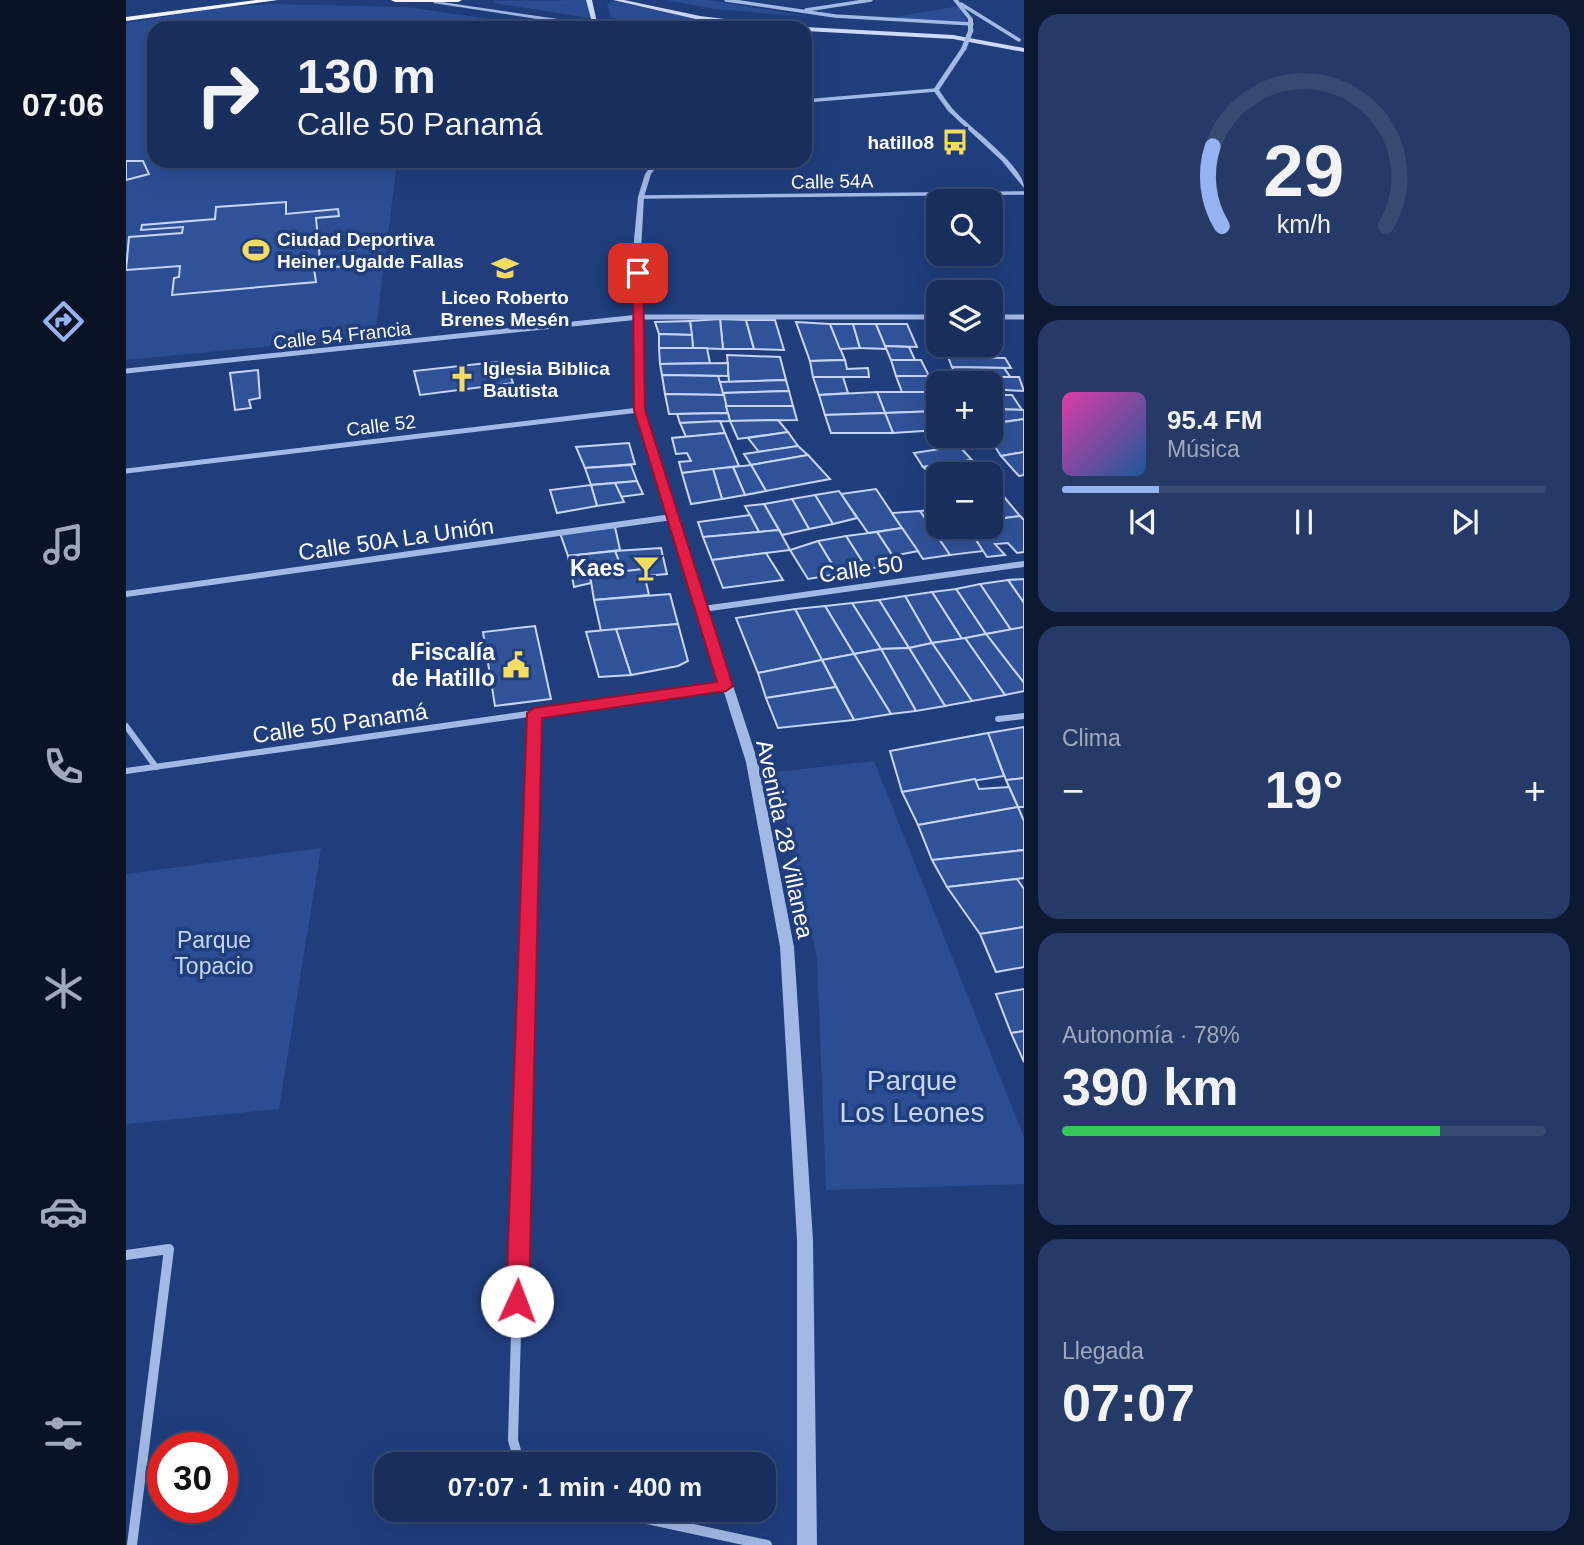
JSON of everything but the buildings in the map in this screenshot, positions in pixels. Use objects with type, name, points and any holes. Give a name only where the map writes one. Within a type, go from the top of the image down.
[{"type":"highway","points":[[126,18],[218,0]]},
{"type":"highway","points":[[126,18],[274,0]]},
{"type":"highway","points":[[394,0],[458,0]]},
{"type":"main road","points":[[589,0],[595,21]]},
{"type":"main road","points":[[616,0],[701,18],[729,21]]},
{"type":"main road","points":[[812,29],[961,37],[1024,50]]},
{"type":"street","points":[[726,0],[795,12],[971,27]]},
{"type":"street","points":[[795,12],[871,0]]},
{"type":"street","points":[[484,1],[498,11]]},
{"type":"street","points":[[435,2],[563,21]]},
{"type":"street","points":[[936,90],[964,48],[971,27],[958,2]]},
{"type":"street","points":[[958,2],[1019,40]]},
{"type":"street","points":[[812,100],[936,90]]},
{"type":"street","points":[[936,90],[950,110],[1004,160],[1024,186]]},
{"type":"street","name":"Avenida 28 Villanea","points":[[653,168],[641,197],[637,251],[639,410],[752,762],[787,947],[805,1240],[807,1545]]},
{"type":"street","name":"Calle 54A","points":[[641,197],[1024,193]]},
{"type":"street","name":"Calle 54 Francia","points":[[126,371],[639,317],[926,317]]},
{"type":"street","points":[[1003,317],[1024,317]]},
{"type":"street","name":"Calle 52","points":[[126,471],[639,410]]},
{"type":"street","name":"Calle 50A La Unión","points":[[126,594],[672,517]]},
{"type":"street","name":"Calle 50","points":[[702,609],[1024,564]]},
{"type":"street","name":"Calle 50 Panamá","points":[[126,771],[726,686]]},
{"type":"street","points":[[516,1452],[513,1440],[534,713]]},
{"type":"street","points":[[999,719],[1024,716]]},
{"type":"street","points":[[126,726],[156,767]]},
{"type":"street","points":[[126,1255],[169,1249],[132,1545]]},
{"type":"street","points":[[661,1522],[767,1545]]},
{"type":"green space","points":[[588,0],[592,17],[588,18],[494,1]]},
{"type":"green space","points":[[667,0],[709,0],[811,17],[714,9]]},
{"type":"green space","points":[[614,1],[717,21],[619,21],[611,17],[607,4]]},
{"type":"green space","name":"Ciudad Deportiva Heiner Ugalde Fallas","points":[[273,4],[405,7],[505,21],[147,21],[147,168],[396,168],[375,336],[126,360],[126,23],[217,8]]},
{"type":"green space","points":[[959,6],[968,22],[882,19]]},
{"type":"green space","name":"Parque Los Leones","points":[[874,761],[1024,1137],[1024,1184],[826,1190],[817,958],[775,772]]},
{"type":"green space","name":"Parque Topacio","points":[[321,848],[279,1109],[126,1124],[126,874]]},
{"type":"place","name":"hatillo8","points":[[955,142]]},
{"type":"place","name":"Ciudad Deportiva Heiner Ugalde Fallas","points":[[256,250]]},
{"type":"place","name":"Liceo Roberto Brenes Mesén","points":[[505,268]]},
{"type":"place","name":"Iglesia Biblica Bautista","points":[[462,379]]},
{"type":"place","name":"Kaes","points":[[646,568]]},
{"type":"place","name":"Fiscalía de Hatillo","points":[[516,665]]},
{"type":"route","points":[[517,1301],[534,713],[726,686],[639,410],[638,273]]}]
